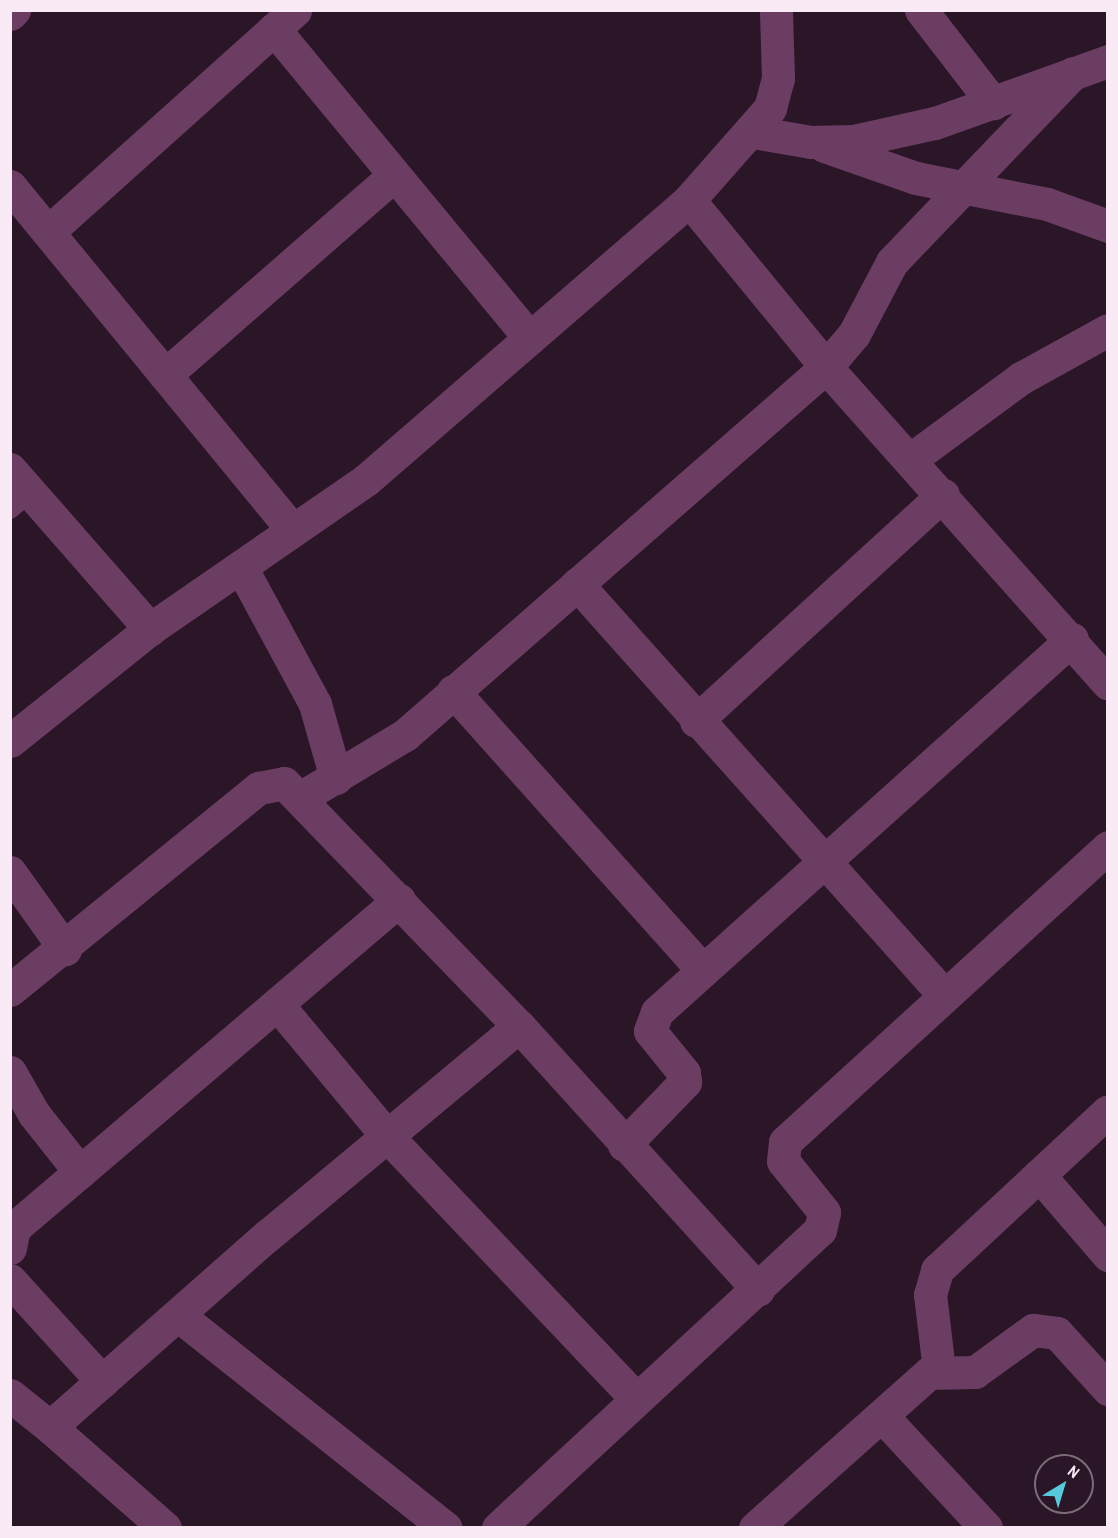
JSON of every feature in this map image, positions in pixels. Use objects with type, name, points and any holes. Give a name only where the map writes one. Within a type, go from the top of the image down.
[{"type":"street","points":[[10,14],[14,10]]},
{"type":"street","points":[[10,741],[150,629],[366,480],[689,200],[753,132],[770,108],[778,79],[776,10]]},
{"type":"street","points":[[921,10],[993,103]]},
{"type":"street","points":[[48,232],[285,20],[394,174],[530,338]]},
{"type":"street","points":[[811,142],[888,133],[993,103],[1107,61]]},
{"type":"street","points":[[300,798],[405,735],[826,367],[854,334],[892,262],[965,189],[1073,73]]},
{"type":"street","points":[[753,132],[811,142],[965,189],[1047,204],[1107,226]]},
{"type":"street","points":[[165,375],[394,174]]},
{"type":"street","points":[[10,186],[293,530]]},
{"type":"street","points":[[689,200],[826,367],[1072,639],[1107,683]]},
{"type":"street","points":[[910,459],[1021,378],[1107,330]]},
{"type":"street","points":[[17,491],[150,629]]},
{"type":"street","points":[[696,721],[943,495]]},
{"type":"street","points":[[241,567],[315,704],[336,778]]},
{"type":"street","points":[[577,584],[822,863],[945,996]]},
{"type":"street","points":[[624,1145],[685,1082],[650,1024],[700,968],[822,863],[1072,639]]},
{"type":"street","points":[[453,692],[700,968]]},
{"type":"street","points":[[10,990],[65,949],[259,789],[284,783],[519,1026],[624,1145],[758,1290]]},
{"type":"street","points":[[498,1527],[758,1290],[826,1221],[824,1212],[783,1161],[785,1142],[1107,847]]},
{"type":"street","points":[[10,872],[65,949]]},
{"type":"street","points":[[12,1233],[80,1172],[399,900]]},
{"type":"street","points":[[277,1004],[387,1136],[637,1399]]},
{"type":"street","points":[[50,1427],[387,1136],[519,1026]]},
{"type":"street","points":[[11,1078],[80,1172]]},
{"type":"street","points":[[939,1370],[931,1281],[1107,1111]]},
{"type":"street","points":[[1039,1175],[1107,1255]]},
{"type":"street","points":[[10,1280],[102,1381]]},
{"type":"street","points":[[178,1315],[446,1527]]},
{"type":"street","points":[[755,1527],[882,1416],[939,1370],[975,1372],[1043,1327],[1057,1333],[1107,1389]]},
{"type":"street","points":[[10,1395],[165,1527]]},
{"type":"street","points":[[882,1416],[986,1527]]}]
